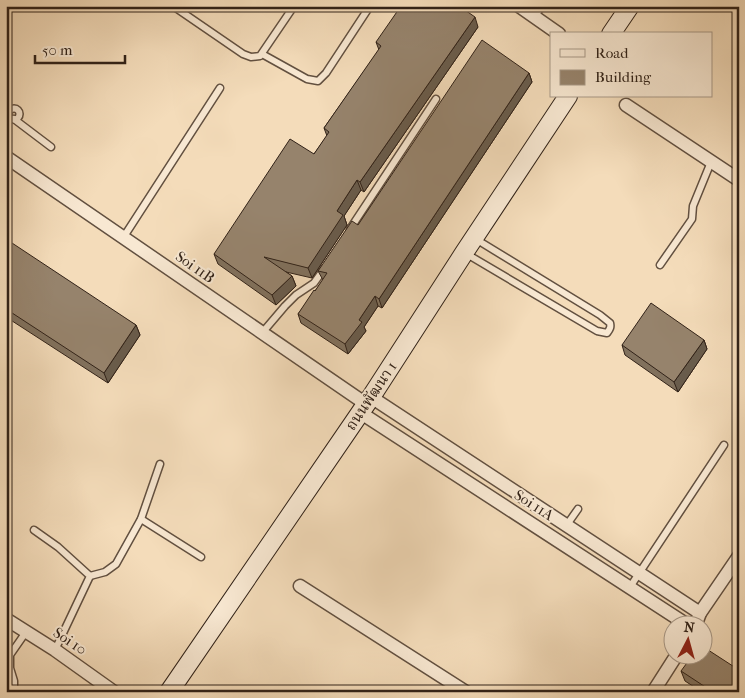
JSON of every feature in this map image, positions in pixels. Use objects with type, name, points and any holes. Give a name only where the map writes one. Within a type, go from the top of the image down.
[{"type":"main road","points":[[612,32],[630,6]]},
{"type":"main road","name":"ถนนพัฒนา 1","points":[[169,692],[366,405],[567,98]]},
{"type":"street","points":[[519,6],[538,11],[557,32]]},
{"type":"street","points":[[626,105],[739,180]]},
{"type":"street","name":"Soi 11B","points":[[6,157],[366,405]]},
{"type":"street","points":[[366,405],[545,512],[639,574],[692,616]]},
{"type":"street","name":"Soi 11A","points":[[366,405],[535,526],[674,616]]},
{"type":"street","points":[[535,526],[545,512]]},
{"type":"street","points":[[700,616],[739,556]]},
{"type":"street","points":[[604,570],[613,557]]},
{"type":"street","points":[[300,586],[466,692]]},
{"type":"street","name":"Soi 10","points":[[6,619],[55,650],[114,692]]},
{"type":"street","points":[[652,692],[669,666]]},
{"type":"lane","points":[[173,6],[243,54],[252,57],[262,54],[294,6]]},
{"type":"lane","points":[[262,54],[307,79],[318,81],[326,73],[370,6]]},
{"type":"lane","points":[[123,238],[220,88]]},
{"type":"lane","points":[[346,235],[436,99]]},
{"type":"lane","points":[[14,120],[20,114],[17,109],[12,109],[7,113],[14,120],[51,147]]},
{"type":"lane","points":[[660,265],[692,219],[693,206],[711,162]]},
{"type":"lane","points":[[469,246],[600,315],[610,323],[611,327],[607,333],[597,331],[469,246]]},
{"type":"lane","points":[[262,333],[296,295],[314,283],[330,259]]},
{"type":"lane","points":[[630,587],[724,445]]},
{"type":"lane","points":[[55,650],[90,576],[104,572],[116,564],[142,519],[160,464]]},
{"type":"lane","points":[[566,526],[578,509]]},
{"type":"lane","points":[[142,519],[201,557]]},
{"type":"lane","points":[[34,530],[58,547],[90,576]]},
{"type":"lane","points":[[14,692],[10,655],[26,632]]},
{"type":"building","points":[[401,6],[459,6],[475,17],[360,182],[357,180],[337,211],[343,215],[308,268],[264,257],[292,276],[272,295],[214,254],[290,139],[314,154],[329,132],[324,128],[381,46],[376,42]]},
{"type":"building","points":[[482,40],[529,73],[379,299],[375,296],[359,320],[362,322],[345,344],[298,314],[327,273],[318,271],[352,221],[358,225]]},
{"type":"building","points":[[12,243],[136,325],[104,373],[6,309],[6,252]]},
{"type":"building","points":[[651,303],[704,340],[674,382],[622,345]]},
{"type":"building","points":[[712,652],[739,670],[739,692],[713,692],[681,671],[685,666],[712,666]]}]
